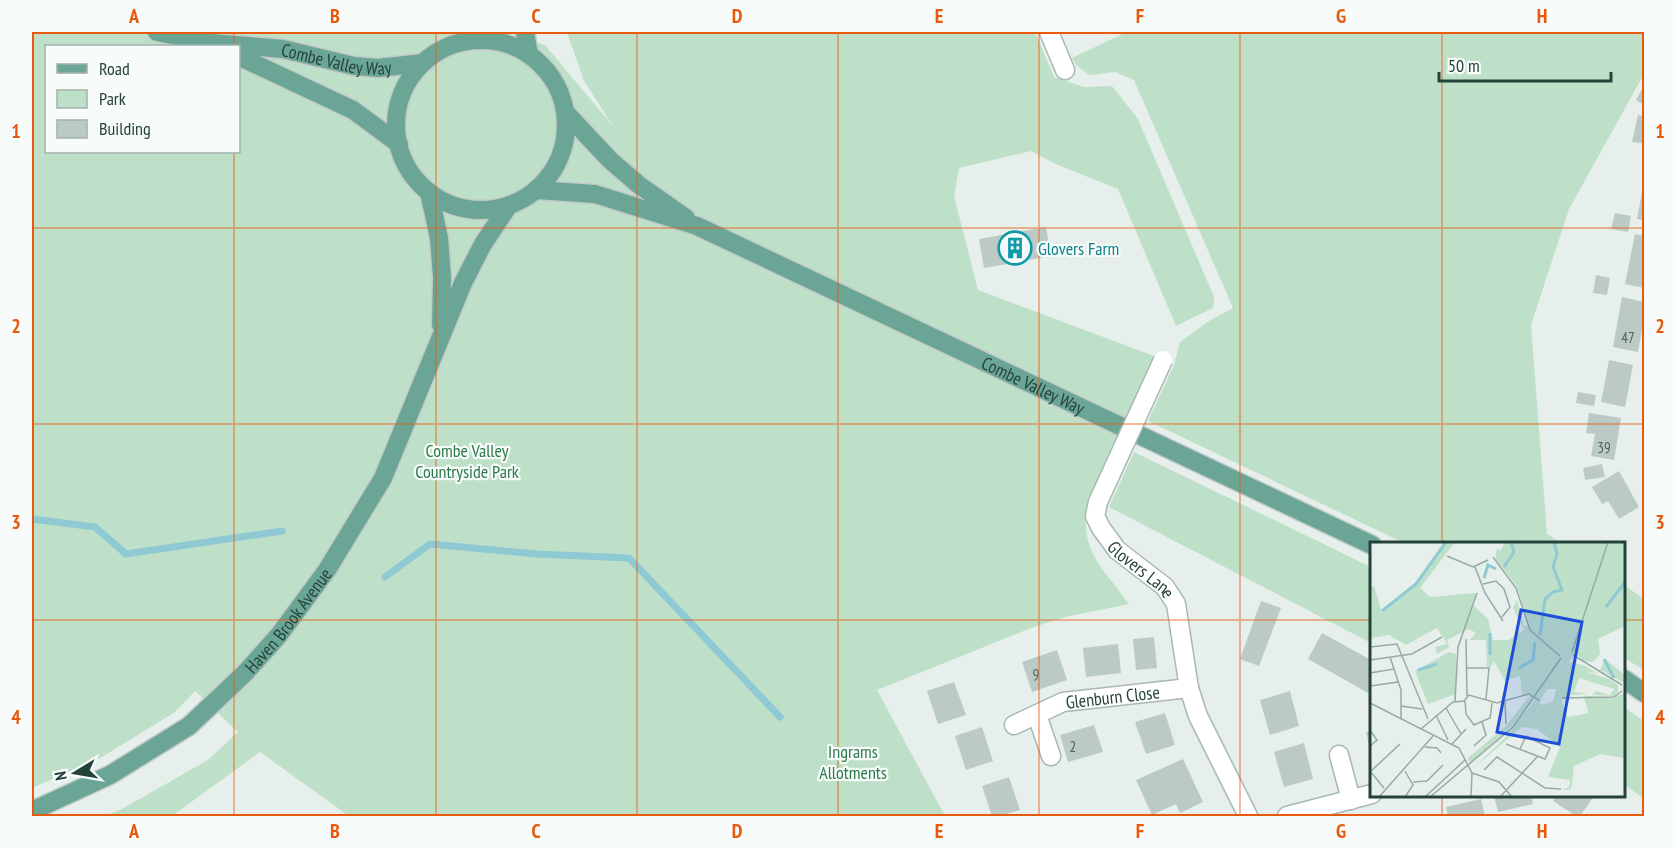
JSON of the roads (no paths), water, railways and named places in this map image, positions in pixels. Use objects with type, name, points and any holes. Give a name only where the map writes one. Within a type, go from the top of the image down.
[{"type":"main road","name":"Combe Valley Way","points":[[158,32],[215,45]]},
{"type":"main road","points":[[525,32],[529,55]]},
{"type":"main road","points":[[463,37],[516,47],[538,62],[559,90],[565,112],[565,141],[560,155],[554,168],[536,190],[509,205],[481,210],[467,209],[453,205],[429,192],[410,171],[399,144],[397,115],[400,101],[413,74],[423,63],[463,37]]},
{"type":"main road","name":"Combe Valley Way","points":[[240,47],[283,50],[354,66],[378,68],[423,63]]},
{"type":"main road","name":"Combe Valley Way","points":[[240,57],[353,110],[399,144]]},
{"type":"main road","name":"Combe Valley Way","points":[[565,112],[610,160],[639,185],[697,226]]},
{"type":"main road","name":"Combe Valley Way","points":[[536,190],[595,194],[697,226],[1370,545]]},
{"type":"main road","name":"Haven Brook Avenue","points":[[429,192],[440,248],[441,336]]},
{"type":"main road","name":"Haven Brook Avenue","points":[[32,811],[110,775],[189,726],[262,655],[327,570],[383,478],[463,283],[483,244],[509,205]]},
{"type":"main road","points":[[1625,680],[1644,693]]},
{"type":"street","points":[[1049,32],[1065,70]]},
{"type":"street","name":"Glovers Lane","points":[[1163,360],[1098,502],[1095,516],[1117,550],[1165,587],[1176,604],[1189,688],[1198,716],[1248,816]]},
{"type":"street","name":"Glenburn Close","points":[[1014,725],[1063,702],[1189,688]]},
{"type":"street","points":[[1037,715],[1051,756]]},
{"type":"street","points":[[1339,755],[1351,800]]},
{"type":"street","points":[[1287,816],[1370,794]]},
{"type":"waterway","points":[[32,519],[95,527],[126,554],[282,531]]},
{"type":"waterway","points":[[385,577],[430,544],[536,554],[629,558],[780,717]]},
{"type":"place","name":"Glovers Farm","points":[[1015,248]]},
{"type":"park label","name":"Combe Valley Countryside Park","points":[[467,460]]},
{"type":"park label","name":"Ingrams Allotments","points":[[853,762]]}]
